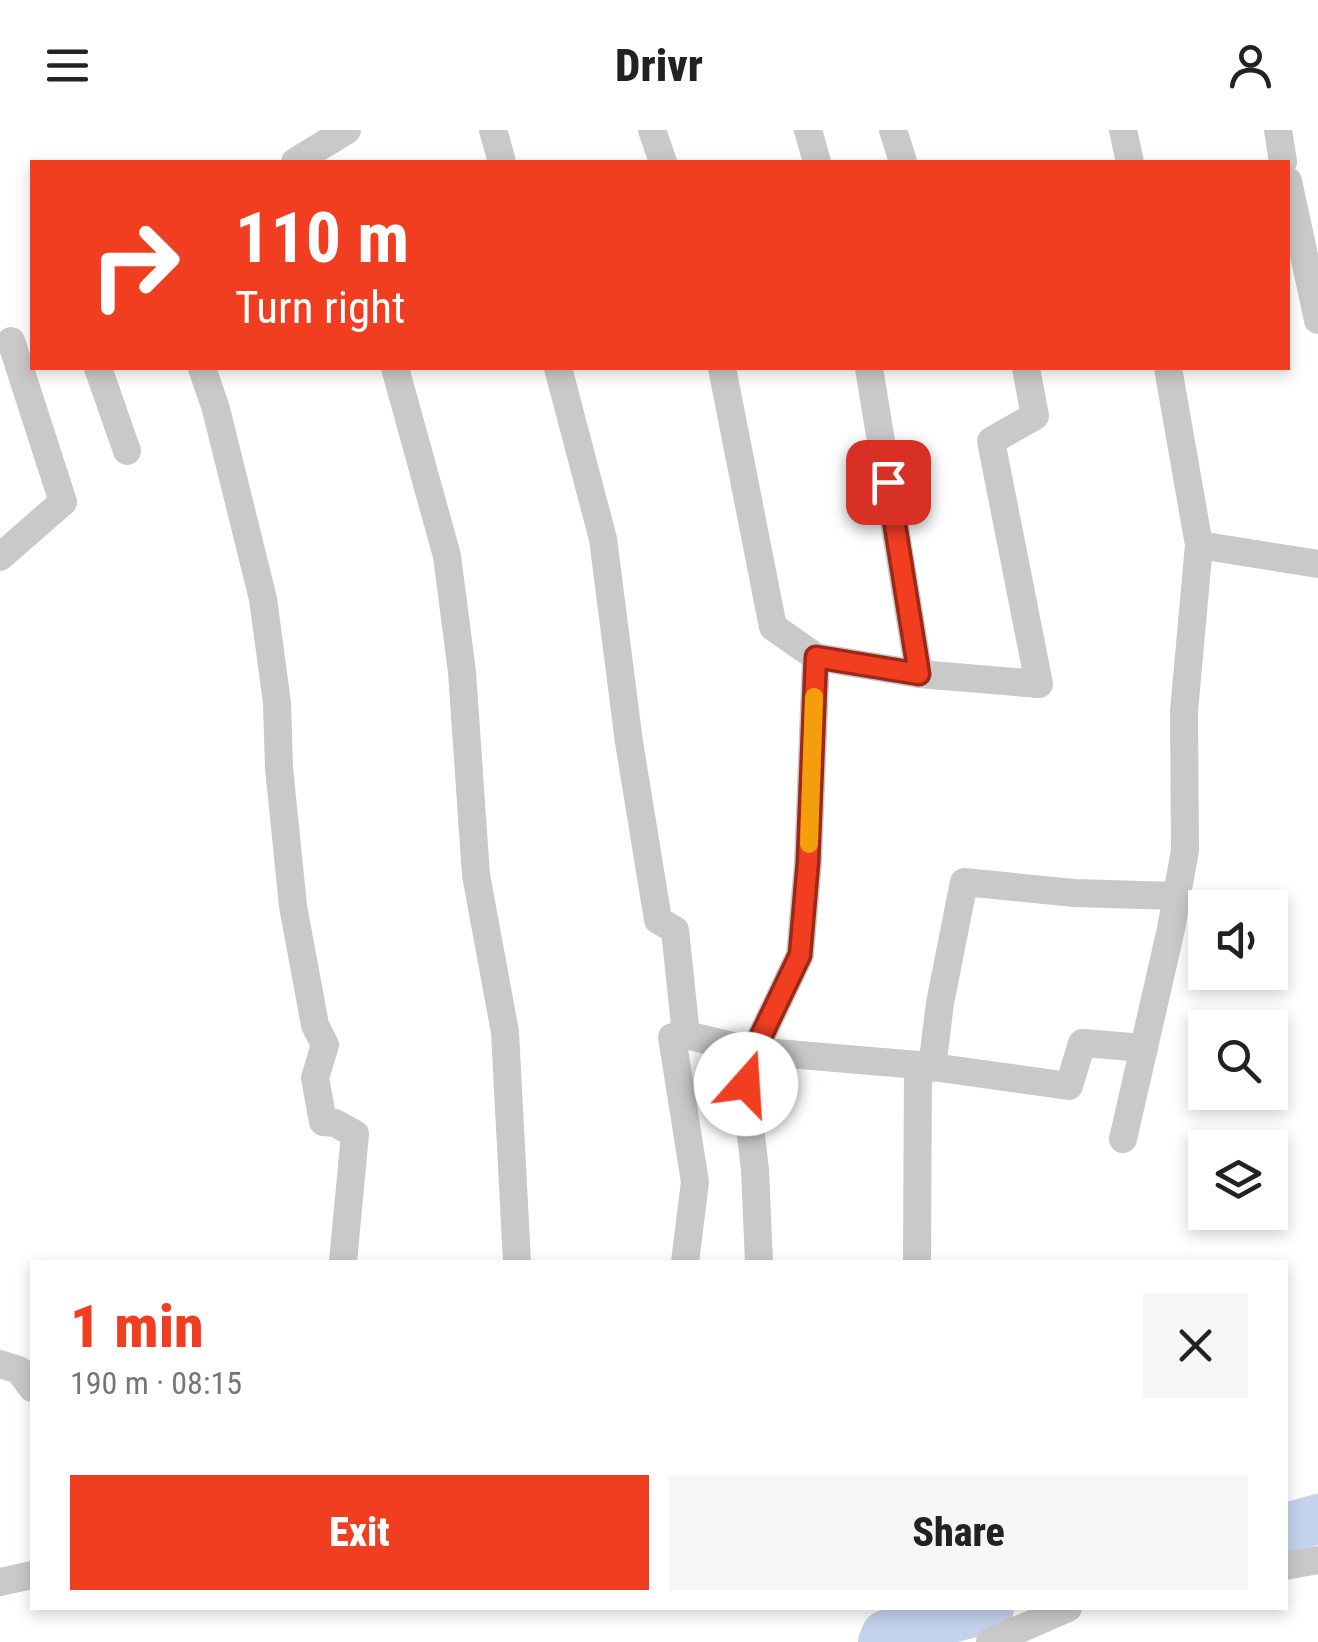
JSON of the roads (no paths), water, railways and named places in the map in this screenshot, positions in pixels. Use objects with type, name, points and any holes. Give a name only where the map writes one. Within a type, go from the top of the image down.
[{"type":"street","points":[[493,130],[501,160]]},
{"type":"street","points":[[652,130],[662,160]]},
{"type":"street","points":[[808,130],[816,160]]},
{"type":"street","points":[[893,130],[902,160]]},
{"type":"street","points":[[1124,130],[1130,160]]},
{"type":"street","points":[[1278,130],[1284,160]]},
{"type":"street","points":[[299,160],[335,145]]},
{"type":"street","points":[[1290,187],[1310,249],[1318,320]]},
{"type":"street","points":[[0,556],[63,502],[14,338]]},
{"type":"street","points":[[99,370],[127,451]]},
{"type":"street","points":[[203,370],[263,599],[278,704],[293,906],[315,1026],[325,1044],[315,1078],[323,1122],[355,1134],[363,1180],[343,1260]]},
{"type":"street","points":[[396,370],[447,556],[462,672],[476,876],[504,1032],[516,1260]]},
{"type":"street","points":[[559,370],[604,539],[629,742],[655,902],[658,920],[675,930],[686,1035]]},
{"type":"street","points":[[722,370],[773,627],[816,657],[919,674],[1039,684],[990,441],[1035,416],[1026,370]]},
{"type":"street","points":[[869,370],[919,674]]},
{"type":"street","points":[[1123,1139],[1184,850],[1184,710],[1199,544],[1168,370]]},
{"type":"street","points":[[1199,544],[1318,564]]},
{"type":"street","points":[[759,1260],[746,1084],[754,1051],[800,955],[808,862],[816,657]]},
{"type":"street","points":[[917,1260],[925,1067],[964,882],[1074,893],[1177,896]]},
{"type":"street","points":[[685,1260],[696,1182],[672,1037],[686,1035],[754,1051],[925,1067],[1068,1086],[1082,1043],[1144,1048]]},
{"type":"street","points":[[0,1364],[18,1370],[30,1385]]},
{"type":"street","points":[[1288,1565],[1318,1560]]},
{"type":"street","points":[[0,1582],[30,1575]]},
{"type":"street","points":[[990,1642],[1063,1610]]},
{"type":"waterway","points":[[1288,1527],[1318,1519]]},
{"type":"waterway","points":[[883,1642],[886,1635],[981,1610]]}]
